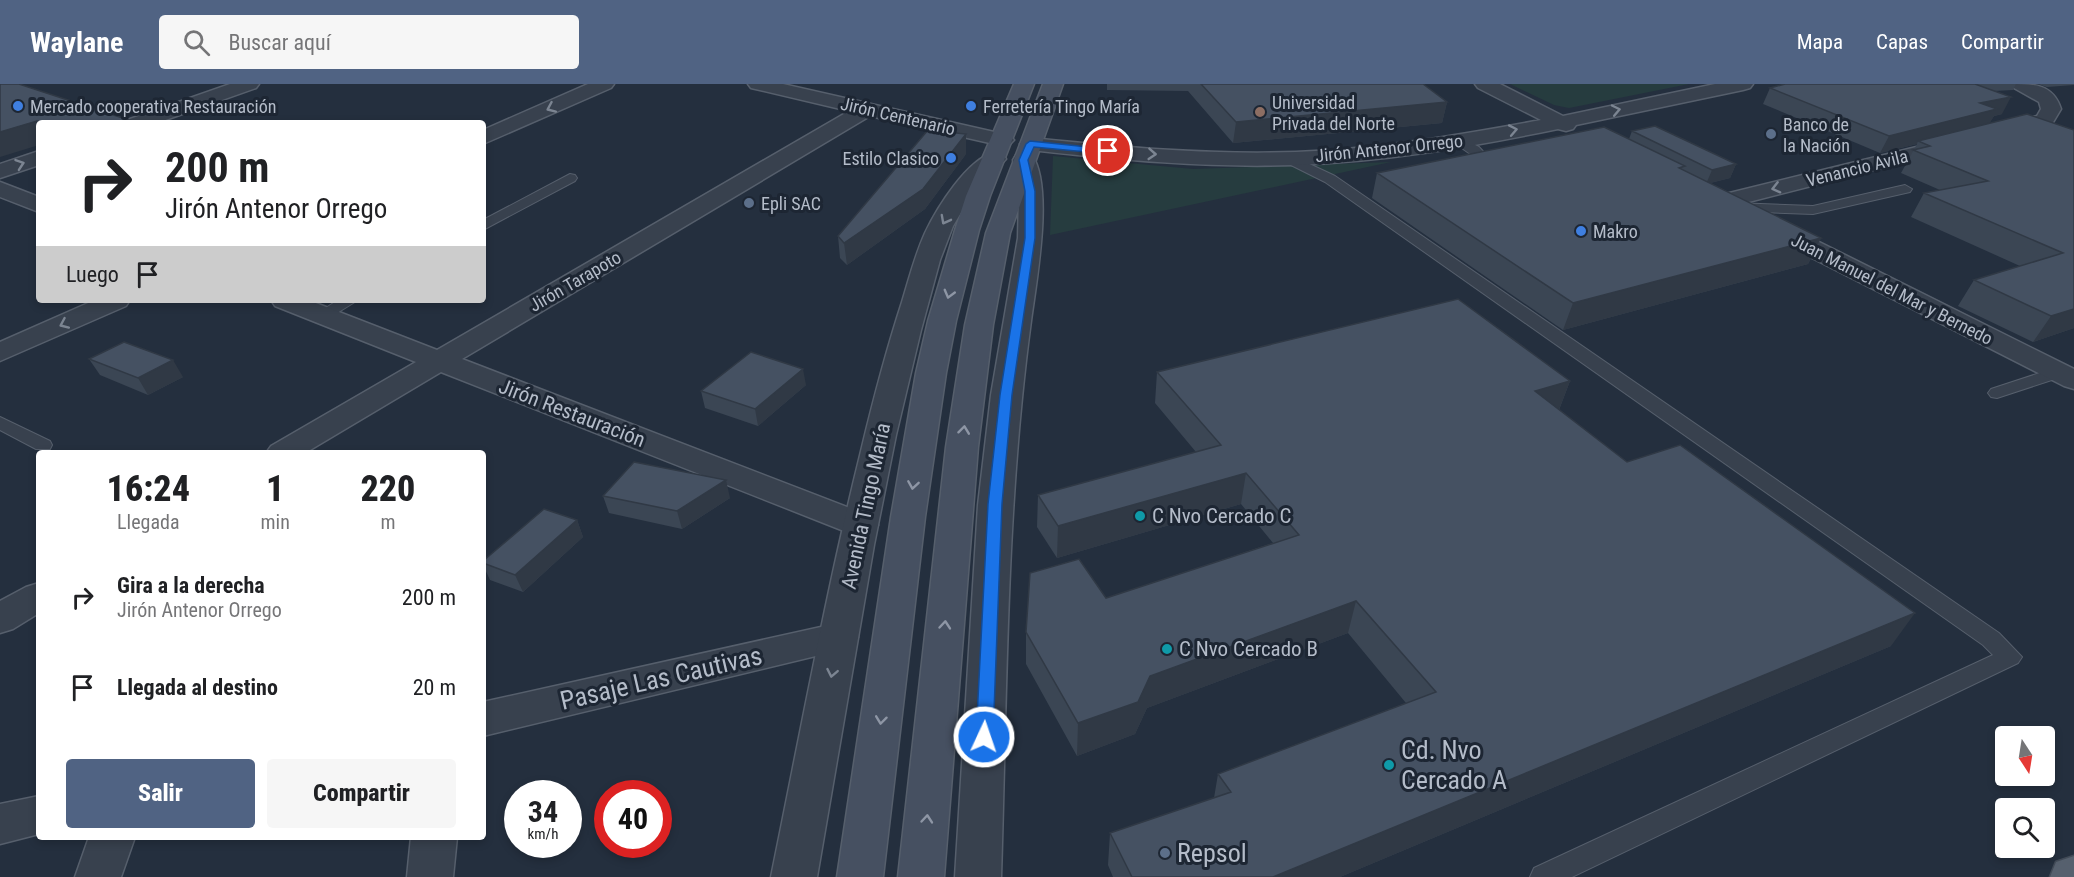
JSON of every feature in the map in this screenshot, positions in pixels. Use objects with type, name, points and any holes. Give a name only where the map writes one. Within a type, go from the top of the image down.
[{"type":"main road","name":"Avenida Tingo María","points":[[921,877],[970,381],[1024,84]]},
{"type":"main road","name":"Avenida Tingo María","points":[[860,877],[906,528],[931,373],[942,321],[978,196],[1013,151],[1053,84]]},
{"type":"street","points":[[486,137],[604,84]]},
{"type":"street","name":"Jirón Centenario","points":[[758,84],[867,109],[1013,151]]},
{"type":"street","points":[[1485,84],[1589,136]]},
{"type":"street","name":"Jirón Antenor Orrego","points":[[1013,151],[1243,158],[1334,156],[1460,141],[1743,84]]},
{"type":"street","name":"Venancio Avila","points":[[1718,201],[2045,120],[2051,109],[2048,99],[2021,84]]},
{"type":"street","points":[[145,120],[243,85]]},
{"type":"street","name":"Jirón Tarapoto","points":[[287,450],[867,109]]},
{"type":"street","points":[[978,877],[995,504],[1006,395],[1030,238],[1030,191],[1013,151]]},
{"type":"street","name":"Avenida Tingo María","points":[[794,877],[861,525],[898,361],[930,254],[954,204],[980,171],[1013,151]]},
{"type":"street","points":[[0,171],[36,159]]},
{"type":"street","points":[[0,189],[36,203]]},
{"type":"street","name":"Juan Manuel del Mar y Bernedo","points":[[1718,201],[2066,376]]},
{"type":"street","points":[[0,352],[110,303]]},
{"type":"street","name":"Jirón Restauración","points":[[292,303],[861,525]]},
{"type":"street","points":[[0,619],[36,598]]},
{"type":"street","name":"Pasaje Las Cautivas","points":[[486,718],[839,637]]},
{"type":"street","points":[[0,824],[36,816]]},
{"type":"street","points":[[98,877],[111,840]]},
{"type":"street","points":[[430,877],[434,840]]},
{"type":"lane","points":[[1450,167],[1490,159],[1460,141]]},
{"type":"lane","points":[[1286,157],[1330,179],[1991,639],[2010,657],[1544,877]]},
{"type":"lane","points":[[486,224],[570,178]]},
{"type":"lane","points":[[1718,201],[1813,210],[1905,189]]},
{"type":"lane","points":[[323,315],[345,303]]},
{"type":"lane","points":[[1996,393],[2066,376]]},
{"type":"lane","points":[[0,423],[43,445]]},
{"type":"green space","points":[[1510,84],[1689,84],[1569,108],[1554,105]]},
{"type":"green space","points":[[1053,156],[1193,169],[1391,162],[1050,235]]},
{"type":"building","points":[[0,84],[19,84],[129,120],[36,120],[0,132]]},
{"type":"building","points":[[1201,84],[1423,84],[1447,102],[1236,122]]},
{"type":"building","points":[[1785,84],[1975,84],[2011,97],[1980,103],[1997,109],[1889,136],[1770,88]]},
{"type":"building","points":[[2027,114],[2074,130],[2074,309],[2051,316],[1974,280],[2063,253],[1924,193],[1988,181],[1913,150],[1930,146],[1918,141]]},
{"type":"building","points":[[1655,126],[1736,164],[1712,170],[1632,131]]},
{"type":"building","name":"Makro","points":[[1604,127],[1685,166],[1679,168],[1821,238],[1573,303],[1377,173]]},
{"type":"building","points":[[928,130],[966,134],[923,189],[844,243],[838,236]]},
{"type":"building","points":[[1458,299],[1570,381],[1535,391],[1627,462],[1680,445],[1915,613],[1273,877],[1132,877],[1110,833],[1231,792],[1218,774],[1436,692],[1356,601],[1150,676],[1138,702],[1078,723],[1026,632],[1030,573],[1079,559],[1106,598],[1299,535],[1246,473],[1058,526],[1038,495],[1221,445],[1157,372]]},
{"type":"building","points":[[124,342],[173,360],[138,378],[89,359]]},
{"type":"building","points":[[751,352],[803,369],[755,409],[701,391]]},
{"type":"building","points":[[634,462],[726,480],[677,511],[603,496]]},
{"type":"building","points":[[544,509],[577,520],[515,575],[486,564],[486,558]]},
{"type":"place","name":"Mercado cooperativa Restauración","points":[[18,106]]},
{"type":"place","name":"Ferretería Tingo María","points":[[971,106]]},
{"type":"place","name":"Universidad Privada del Norte","points":[[1260,112]]},
{"type":"place","name":"Banco de la Nación","points":[[1771,134]]},
{"type":"place","name":"Estilo Clasico","points":[[951,158]]},
{"type":"place","name":"Epli SAC","points":[[749,203]]},
{"type":"place","name":"Makro","points":[[1581,231]]},
{"type":"place","name":"C Nvo Cercado C","points":[[1140,516]]},
{"type":"place","name":"C Nvo Cercado B","points":[[1167,649]]},
{"type":"place","name":"Cd. Nvo Cercado A","points":[[1389,765]]},
{"type":"place","name":"Repsol","points":[[1165,853]]},
{"type":"route","points":[[984,737],[995,504],[1006,395],[1030,238],[1030,191],[1024,160],[1030,144],[1108,151]]}]
